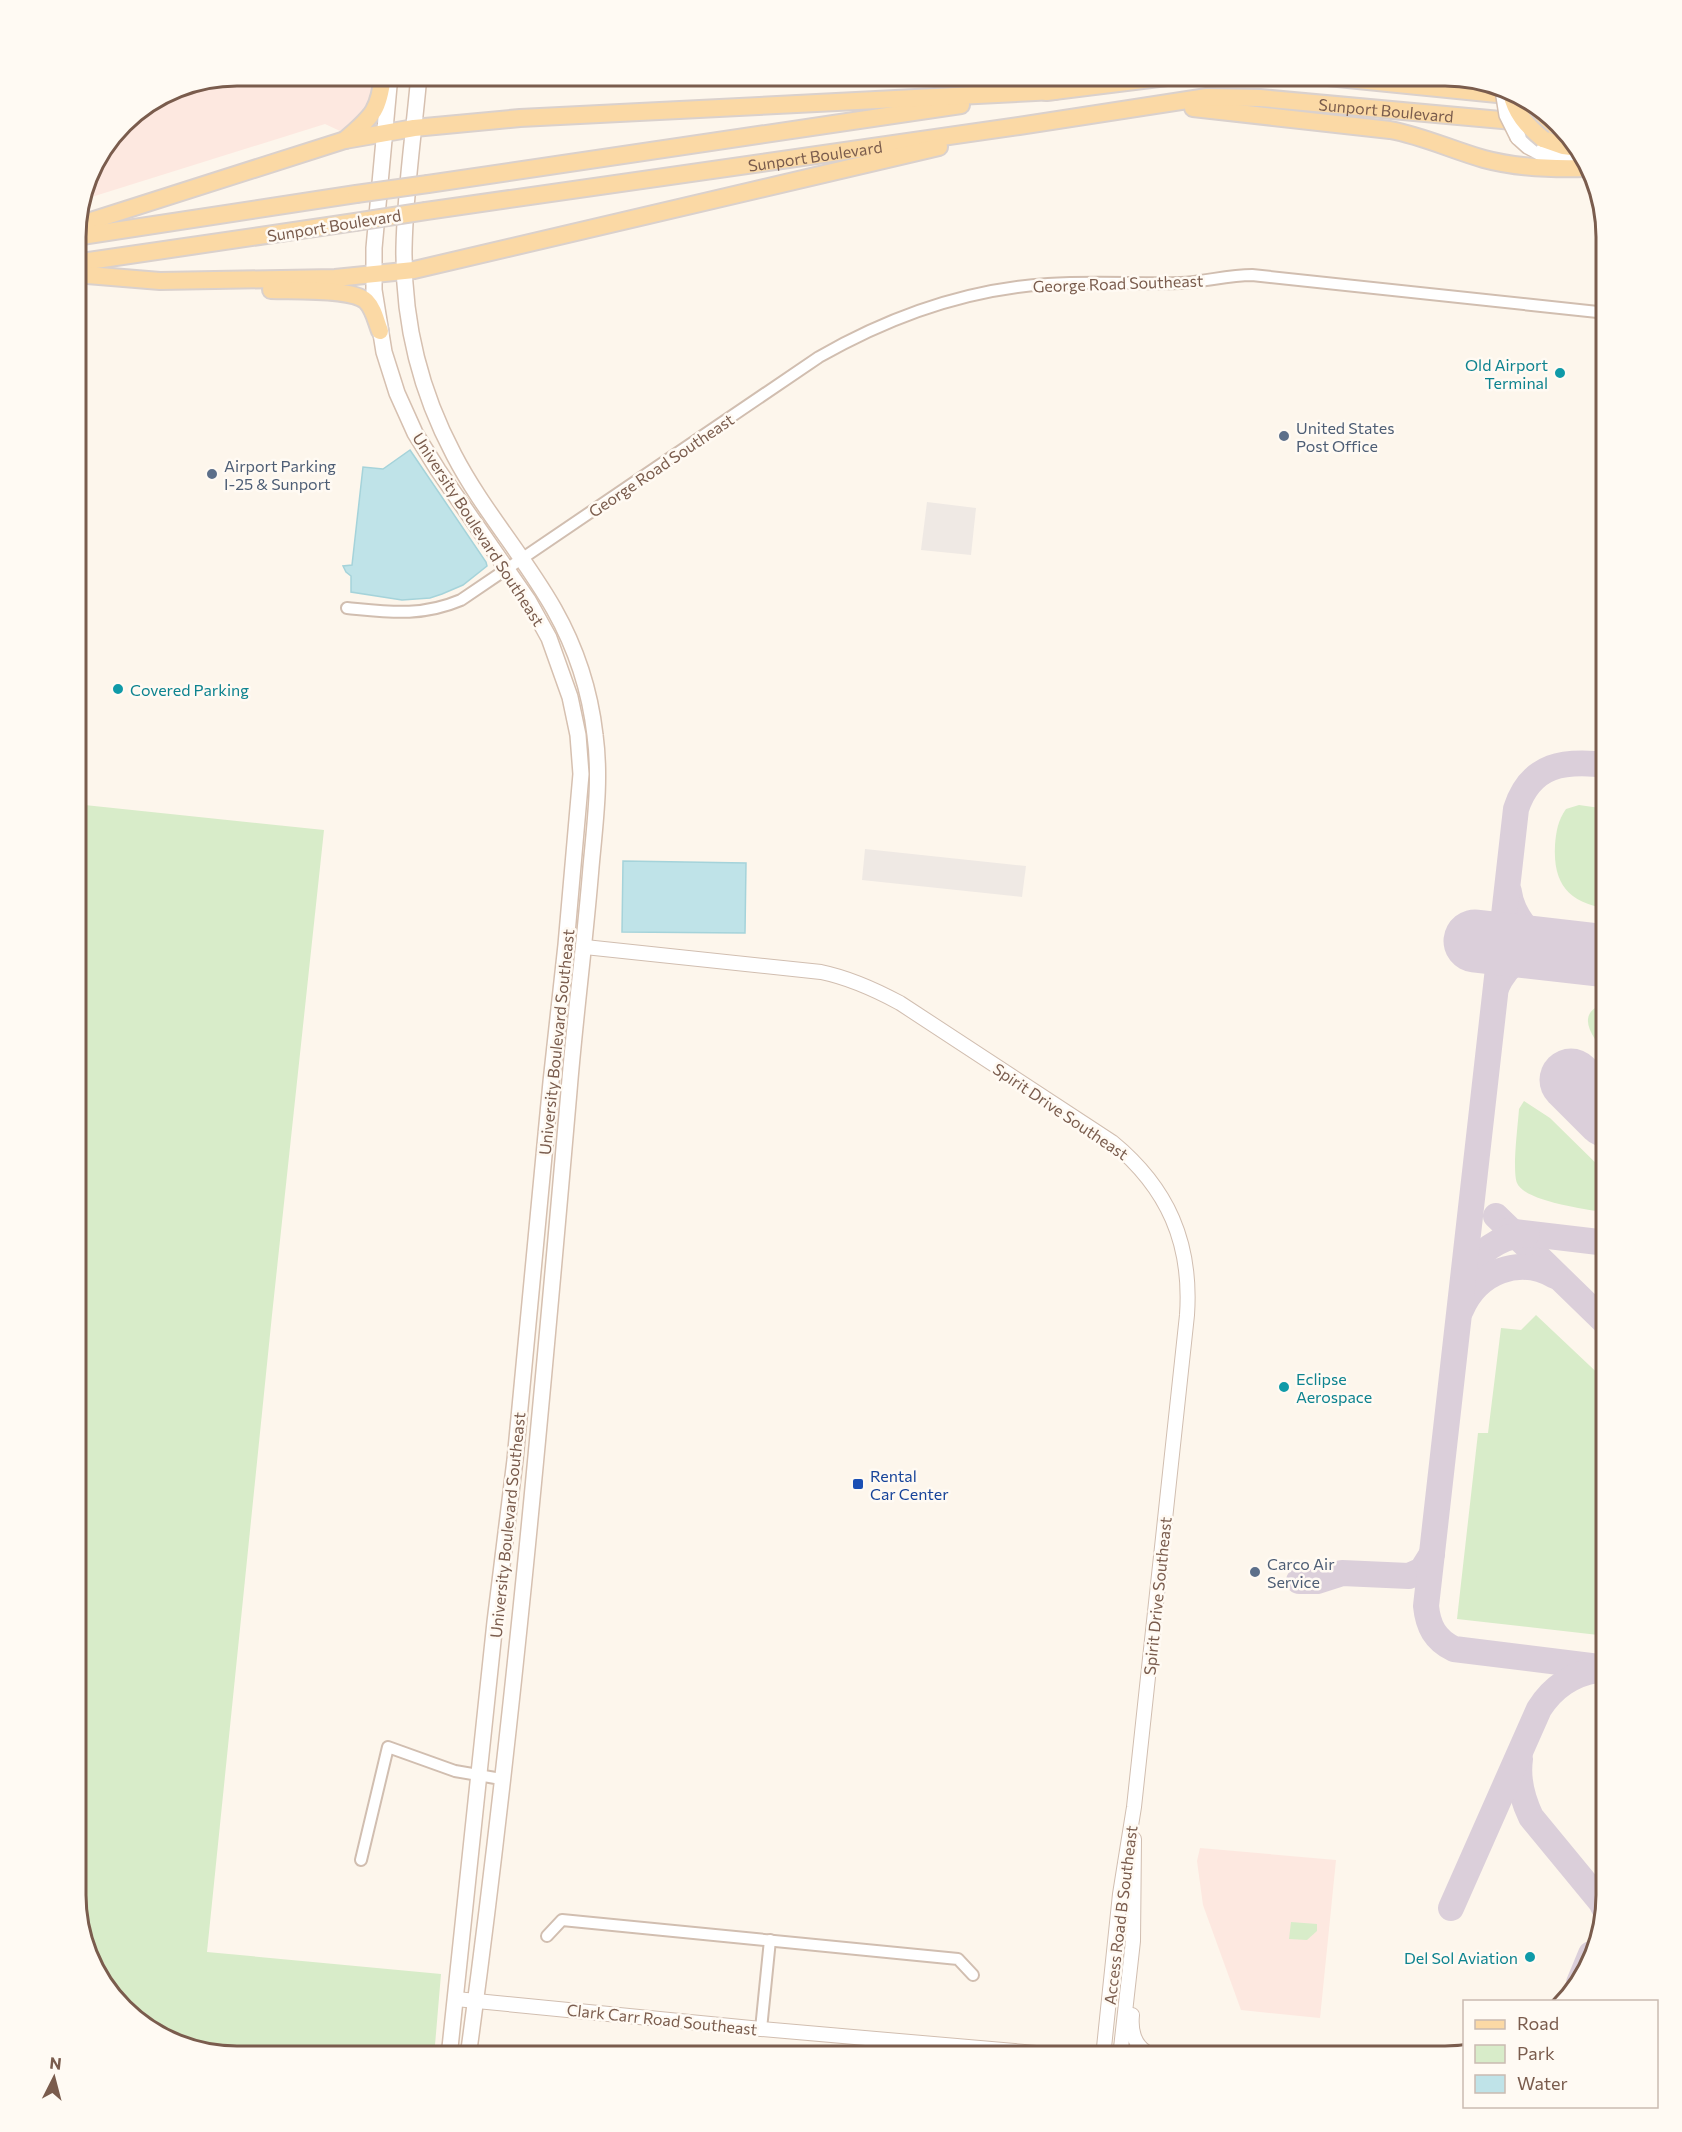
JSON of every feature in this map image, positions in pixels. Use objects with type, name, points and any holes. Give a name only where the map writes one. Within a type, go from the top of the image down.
[{"type":"main road","points":[[345,140],[375,111],[381,86]]},
{"type":"main road","name":"University Boulevard Southeast","points":[[389,86],[375,228],[374,274],[380,331],[397,393],[415,432],[438,470],[540,619],[558,658],[570,697],[578,735],[580,793],[515,1460],[451,2046]]},
{"type":"main road","name":"University Boulevard Southeast","points":[[418,86],[405,227],[405,271],[413,341],[424,386],[436,419],[466,478],[555,610],[574,652],[587,693],[595,733],[598,794],[535,1463],[470,2046]]},
{"type":"main road","name":"Sunport Boulevard","points":[[86,235],[1095,86]]},
{"type":"main road","name":"Sunport Boulevard","points":[[1413,86],[1496,95]]},
{"type":"main road","points":[[87,221],[345,140],[414,128],[520,118],[1055,91]]},
{"type":"main road","name":"Sunport Boulevard","points":[[86,261],[1207,97],[1260,98],[1545,124]]},
{"type":"main road","points":[[1504,98],[1507,116],[1518,137],[1528,146],[1547,156],[1576,161]]},
{"type":"main road","points":[[1513,102],[1523,121],[1543,139],[1566,146]]},
{"type":"main road","points":[[1147,107],[1212,109],[1373,127],[1422,137],[1471,155],[1503,163],[1537,168],[1580,168]]},
{"type":"main road","points":[[86,275],[160,281],[334,278],[405,271],[888,160],[1019,126]]},
{"type":"main road","points":[[160,281],[190,288],[325,291],[348,295],[363,299],[369,304],[380,331]]},
{"type":"main road","name":"Spirit Drive Southeast","points":[[566,945],[585,947]]},
{"type":"street","name":"George Road Southeast","points":[[347,608],[409,613],[435,609],[474,594],[834,349],[901,317],[971,296],[1045,284],[1181,283],[1225,276],[1252,275],[1596,312]]},
{"type":"street","name":"Spirit Drive Southeast","points":[[585,947],[821,972],[855,981],[900,1004],[1112,1142],[1130,1156],[1153,1183],[1171,1214],[1183,1247],[1188,1298],[1134,1807]]},
{"type":"street","points":[[361,1860],[388,1747],[429,1762],[480,1776],[501,1779]]},
{"type":"street","name":"Access Road B Southeast","points":[[1121,2046],[1133,1941],[1134,1807]]},
{"type":"street","name":"Access Road B Southeast","points":[[1104,2046],[1120,1894],[1134,1807]]},
{"type":"street","points":[[547,1936],[562,1920],[958,1959],[973,1975]]},
{"type":"street","points":[[761,2029],[770,1940]]},
{"type":"street","points":[[1133,1941],[1137,1966],[1131,2028],[1132,2035],[1140,2046]]},
{"type":"street","name":"Clark Carr Road Southeast","points":[[456,1999],[956,2046]]},
{"type":"shaded area","points":[[237,86],[376,86],[364,117],[340,131],[325,124],[91,197],[101,170],[111,153],[130,130],[161,106],[197,91]]},
{"type":"shaded area","points":[[927,502],[976,508],[971,555],[921,550]]},
{"type":"shaded area","points":[[865,849],[1026,866],[1022,897],[862,880]]},
{"type":"shaded area","points":[[1200,1848],[1336,1860],[1320,2018],[1241,2010],[1203,1905],[1197,1861]]},
{"type":"green space","points":[[86,805],[324,830],[207,1952],[441,1974],[435,2046],[227,2046],[207,2044],[170,2031],[137,2009],[123,1995],[101,1962],[88,1925],[86,1895]]},
{"type":"green space","points":[[1579,805],[1596,807],[1596,907],[1573,896],[1560,881],[1555,859],[1555,845],[1559,822],[1566,809]]},
{"type":"green space","points":[[1596,1008],[1596,1040],[1588,1021],[1589,1014]]},
{"type":"green space","points":[[1524,1101],[1550,1118],[1596,1163],[1596,1211],[1544,1200],[1522,1190],[1517,1183],[1515,1168],[1519,1109]]},
{"type":"green space","points":[[1536,1315],[1596,1372],[1596,1635],[1457,1619],[1478,1433],[1488,1433],[1501,1328],[1521,1330]]},
{"type":"green space","points":[[1291,1922],[1317,1924],[1317,1931],[1307,1940],[1289,1939]]},
{"type":"water","points":[[410,450],[487,566],[463,585],[430,598],[402,600],[351,592],[351,576],[343,566],[352,565],[363,467],[383,469]]},
{"type":"water","points":[[623,861],[746,863],[745,933],[622,932]]},
{"type":"taxiway","points":[[1596,764],[1564,765],[1540,774],[1522,794],[1516,809],[1426,1606],[1429,1620],[1437,1637],[1454,1649],[1596,1667]]},
{"type":"taxiway","points":[[1509,892],[1520,920],[1541,943],[1559,951],[1596,955]]},
{"type":"taxiway","points":[[1496,988],[1507,970],[1520,959],[1528,955],[1558,950]]},
{"type":"taxiway","points":[[1496,1216],[1596,1313]]},
{"type":"taxiway","points":[[1506,1231],[1596,1242]]},
{"type":"taxiway","points":[[1465,1278],[1476,1260],[1490,1247],[1507,1238],[1527,1234]]},
{"type":"taxiway","points":[[1461,1310],[1477,1286],[1500,1271],[1527,1267],[1555,1276]]},
{"type":"taxiway","points":[[1299,1581],[1317,1581],[1342,1573],[1409,1576],[1422,1570],[1432,1554]]},
{"type":"taxiway","points":[[1451,1908],[1539,1709],[1550,1694],[1564,1683],[1580,1674],[1596,1670]]},
{"type":"taxiway","points":[[1520,1759],[1521,1789],[1531,1817],[1596,1896]]},
{"type":"runway","points":[[1475,941],[1596,955]]},
{"type":"runway","points":[[1571,1080],[1596,1105]]},
{"type":"place","name":"Old Airport Terminal","points":[[1560,373]]},
{"type":"place","name":"United States Post Office","points":[[1284,436]]},
{"type":"place","name":"Airport Parking I-25 & Sunport","points":[[212,474]]},
{"type":"place","name":"Covered Parking","points":[[118,689]]},
{"type":"place","name":"Eclipse Aerospace","points":[[1284,1387]]},
{"type":"place","name":"Rental Car Center","points":[[858,1484]]},
{"type":"place","name":"Carco Air Service","points":[[1255,1572]]},
{"type":"place","name":"Del Sol Aviation","points":[[1530,1957]]}]
